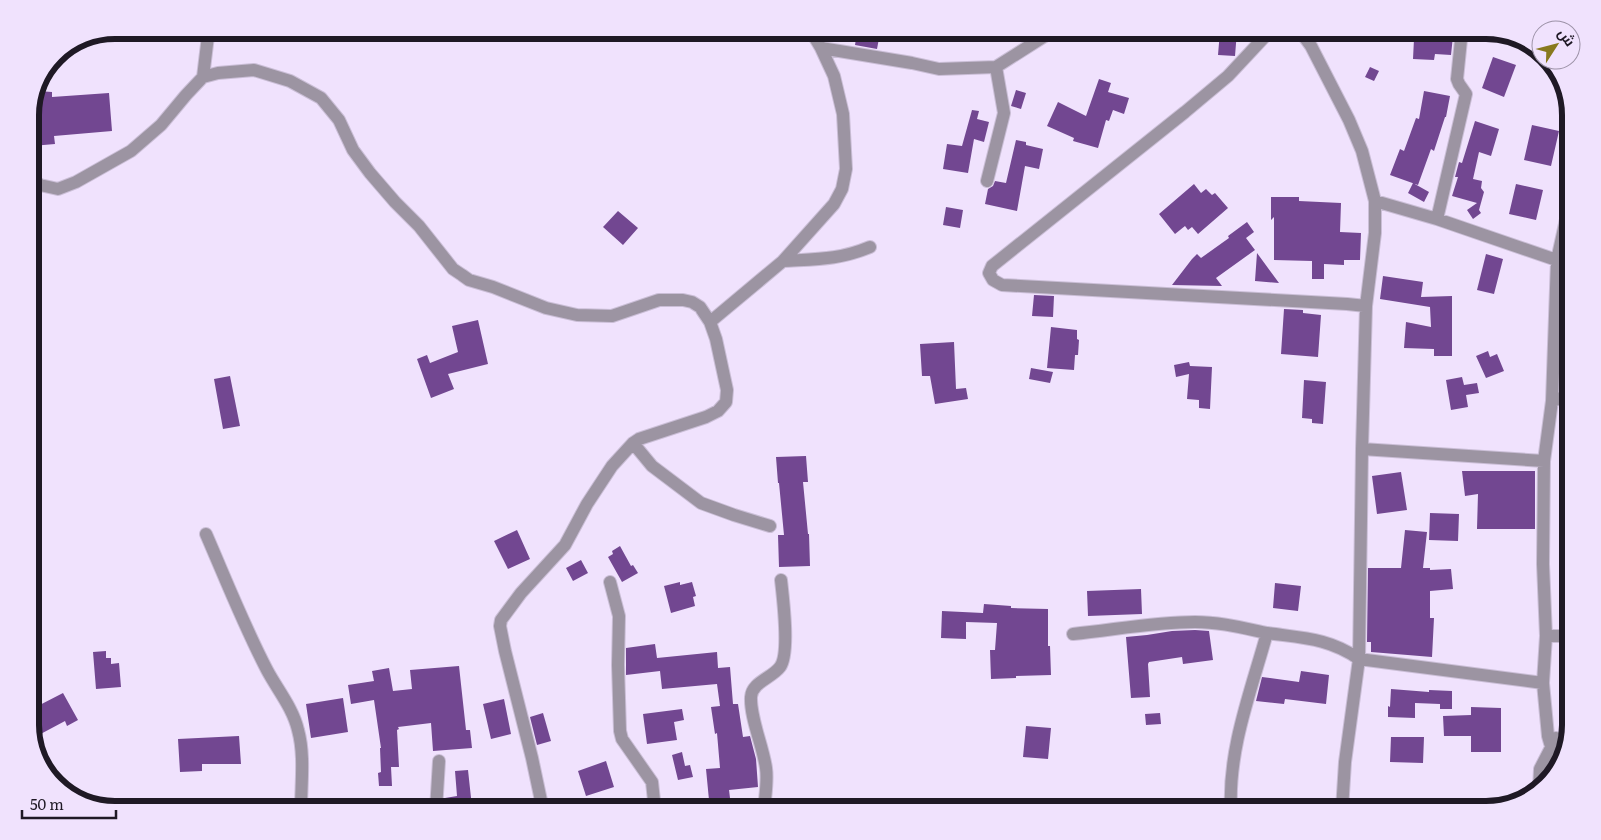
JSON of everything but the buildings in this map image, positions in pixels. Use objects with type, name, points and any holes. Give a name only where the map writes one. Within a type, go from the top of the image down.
[{"type":"street","points":[[203,77],[208,39]]},
{"type":"street","points":[[710,322],[784,261],[834,204],[842,189],[846,169],[843,114],[834,76],[816,39]]},
{"type":"street","points":[[821,48],[912,62],[939,69],[996,66],[1040,39]]},
{"type":"street","points":[[1263,39],[1228,76],[992,266],[989,273],[993,280],[1002,285],[1366,306]]},
{"type":"street","points":[[1306,39],[1362,151],[1375,201],[1375,233],[1366,306],[1359,659],[1345,762],[1343,801]]},
{"type":"street","points":[[1437,218],[1466,94],[1458,81],[1461,39]]},
{"type":"street","points":[[987,181],[1004,113],[996,66]]},
{"type":"street","points":[[39,184],[58,189],[76,182],[131,151],[161,125],[186,94],[203,77],[218,73],[254,70],[290,82],[321,98],[339,120],[353,150],[370,173],[419,226],[453,269],[469,280],[493,287],[546,308],[577,315],[612,316],[660,300],[683,300],[692,302],[700,307],[710,322],[716,339],[728,397],[723,407],[706,417],[655,433],[633,443],[612,466],[587,504],[566,545],[521,593],[504,615],[500,626],[541,801]]},
{"type":"street","points":[[1375,201],[1437,218],[1562,262]]},
{"type":"street","points":[[1556,738],[1550,743],[1543,683],[1546,636],[1543,564],[1544,461],[1552,401],[1558,260],[1562,241]]},
{"type":"street","points":[[784,261],[838,257],[870,247]]},
{"type":"street","points":[[1552,401],[1562,398]]},
{"type":"street","points":[[633,443],[652,466],[701,503],[770,526]]},
{"type":"street","points":[[1362,449],[1544,461]]},
{"type":"street","points":[[206,534],[267,670],[292,714],[298,730],[301,752],[301,801]]},
{"type":"street","points":[[764,801],[766,769],[751,695],[756,686],[781,667],[783,660],[786,625],[781,580]]},
{"type":"street","points":[[610,582],[619,616],[620,731],[625,744],[652,782],[654,801]]},
{"type":"street","points":[[1073,634],[1164,623],[1196,622],[1230,625],[1267,633],[1323,641],[1350,652],[1359,659],[1543,683]]},
{"type":"street","points":[[1231,801],[1230,788],[1237,740],[1267,633]]},
{"type":"street","points":[[1546,636],[1562,636]]},
{"type":"street","points":[[1556,738],[1559,747]]},
{"type":"street","points":[[1540,778],[1540,770],[1556,738]]},
{"type":"street","points":[[437,801],[439,760]]}]
